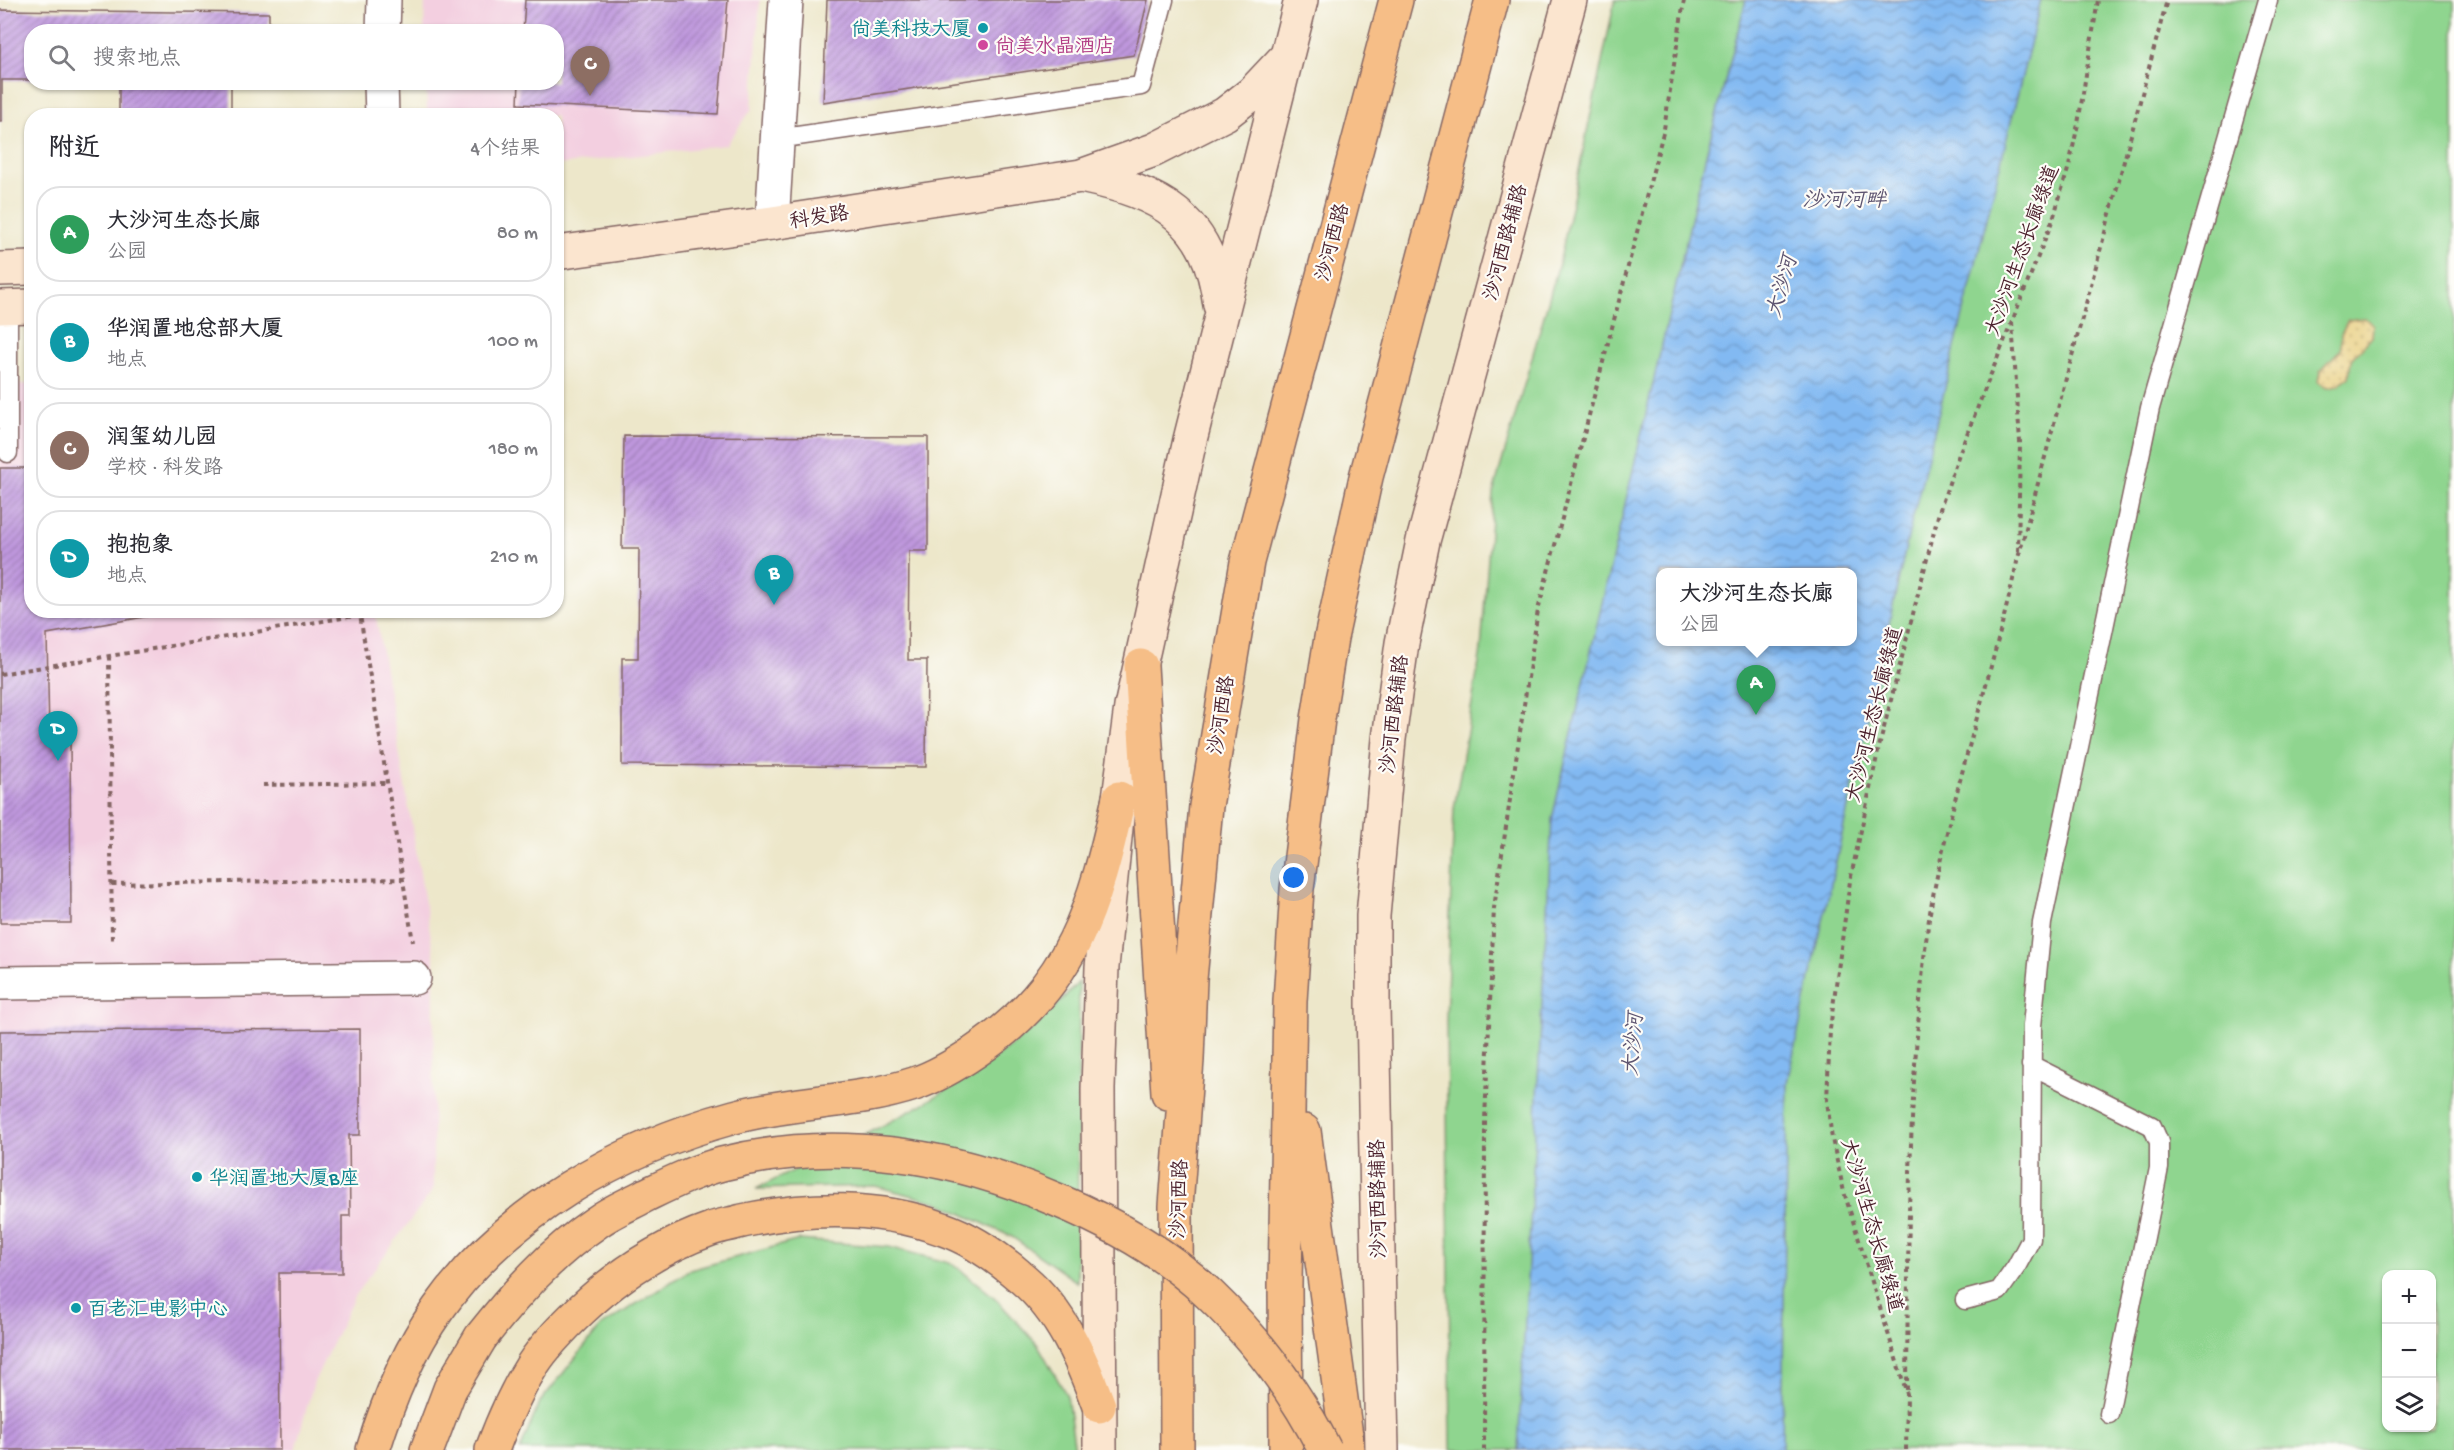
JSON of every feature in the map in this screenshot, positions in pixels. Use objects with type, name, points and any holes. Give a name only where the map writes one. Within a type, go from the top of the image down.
[{"type":"main road","points":[[1100,1450],[1098,1089],[1102,967],[1119,798],[1131,707],[1187,451],[1301,0]]},
{"type":"main road","name":"沙河西路","points":[[1177,1450],[1176,1206],[1187,1060],[1190,979],[1205,818],[1233,633],[1247,562],[1396,0]]},
{"type":"main road","points":[[1286,1450],[1285,1285],[1290,1001],[1297,889],[1318,719],[1331,638],[1366,477],[1492,0]]},
{"type":"main road","name":"沙河西路辅路","points":[[1382,1450],[1373,916],[1389,739],[1402,643],[1423,541],[1570,0]]},
{"type":"main road","points":[[1081,176],[1154,150],[1225,114],[1252,93],[1287,55]]},
{"type":"main road","points":[[1081,176],[1118,184],[1146,195],[1168,207],[1187,222],[1202,242],[1211,263],[1221,317]]},
{"type":"main road","name":"科发路","points":[[564,252],[1081,176]]},
{"type":"main road","points":[[0,269],[24,268]]},
{"type":"main road","points":[[1141,666],[1151,856],[1176,1206]]},
{"type":"main road","points":[[372,1450],[399,1379],[436,1311],[484,1253],[518,1224],[552,1200],[593,1174],[639,1150],[683,1132],[737,1116],[792,1105],[861,1096],[915,1084],[959,1063],[994,1039],[1030,1006],[1057,974],[1075,944],[1098,885],[1119,798]]},
{"type":"main road","points":[[1290,1001],[1305,1141],[1348,1450]]},
{"type":"main road","points":[[427,1450],[450,1389],[481,1337],[538,1271],[565,1245],[599,1220],[682,1178],[721,1164],[764,1155],[848,1150],[932,1159],[977,1170],[1082,1210],[1130,1235],[1172,1263],[1208,1293],[1246,1332],[1272,1364],[1325,1450]]},
{"type":"main road","points":[[492,1450],[506,1414],[534,1363],[564,1326],[604,1288],[656,1253],[712,1228],[774,1214],[837,1210],[894,1215],[944,1229],[986,1251],[1032,1288],[1053,1312],[1081,1357],[1099,1406]]},
{"type":"street","points":[[383,24],[384,0]]},
{"type":"street","points":[[772,223],[786,0]]},
{"type":"street","points":[[381,90],[382,108]]},
{"type":"street","points":[[0,983],[414,978]]},
{"type":"lane","points":[[777,140],[1141,86],[1164,0]]},
{"type":"lane","points":[[1965,1300],[1999,1291],[2016,1267],[2031,1239],[2032,1026],[2042,923],[2150,408],[2268,0]]},
{"type":"lane","points":[[8,453],[13,307]]},
{"type":"lane","points":[[2031,1065],[2152,1126],[2159,1142],[2159,1168],[2109,1414]]},
{"type":"path","points":[[1484,1450],[1485,1120],[1494,908],[1538,610],[1664,129],[1684,0]]},
{"type":"path","name":"大沙河生态长廊绿道","points":[[1906,1450],[1907,1394],[1844,1192],[1832,1139],[1827,1101],[1830,1029],[1850,881],[1884,725],[1939,512],[1959,454],[2053,219],[2069,166],[2098,0]]},
{"type":"path","points":[[1907,1394],[1908,1176],[1922,981],[1932,902],[2017,562],[2167,0]]},
{"type":"path","points":[[2012,321],[2020,442],[2017,562]]},
{"type":"path","points":[[0,674],[342,618]]},
{"type":"path","points":[[360,618],[414,950],[414,978]]},
{"type":"path","points":[[108,656],[112,982]]},
{"type":"path","points":[[263,785],[387,783]]},
{"type":"path","points":[[112,884],[403,879]]},
{"type":"shaded area","points":[[425,0],[760,0],[752,109],[726,145],[564,164],[564,108],[427,108],[426,90],[564,90],[564,24],[424,24]]},
{"type":"shaded area","points":[[24,384],[24,618],[376,618],[434,955],[433,1190],[355,1295],[314,1382],[295,1450],[0,1450],[0,385]]},
{"type":"green space","points":[[1615,0],[2454,0],[2454,1450],[1451,1450],[1446,1020],[1454,809],[1481,650],[1493,493],[1560,260]]},
{"type":"green space","points":[[1079,982],[1077,1282],[1012,1237],[937,1202],[875,1186],[756,1189],[866,1135],[938,1095],[1006,1050],[1037,1024]]},
{"type":"green space","points":[[799,1240],[889,1247],[953,1264],[994,1297],[1038,1345],[1067,1396],[1075,1450],[520,1450],[540,1402],[601,1326],[690,1270]]},
{"type":"sand","points":[[2365,318],[2373,325],[2372,337],[2351,359],[2349,377],[2337,385],[2328,387],[2318,382],[2320,371],[2341,349],[2341,334],[2348,320]]},
{"type":"water","name":"沙河河畔","points":[[1746,0],[2041,0],[1909,533],[1787,1082],[1782,1450],[1518,1450],[1552,819],[1706,155]]},
{"type":"building","points":[[525,0],[728,0],[718,114],[518,104],[519,90],[564,90],[564,24],[524,24]]},
{"type":"building","name":"尚美科技大厦","points":[[827,0],[1148,0],[1134,55],[823,102]]},
{"type":"building","points":[[0,10],[269,13],[269,24],[24,24],[24,80],[2,80],[2,121],[0,121]]},
{"type":"building","points":[[119,90],[231,90],[231,108],[119,108]]},
{"type":"building","points":[[624,436],[928,437],[928,551],[909,551],[908,660],[927,660],[926,767],[622,765],[622,658],[638,658],[639,549],[622,549]]},
{"type":"building","points":[[0,468],[24,468],[24,618],[138,618],[47,634],[49,735],[70,735],[71,923],[0,923]]},
{"type":"building","points":[[360,1029],[360,1135],[349,1135],[350,1216],[342,1216],[342,1273],[279,1273],[280,1450],[0,1450],[0,1031]]},
{"type":"place","name":"尚美科技大厦","points":[[983,28]]},
{"type":"place","name":"尚美水晶酒店","points":[[983,45]]},
{"type":"place","name":"润玺幼儿园","points":[[590,96]]},
{"type":"place","name":"华润置地总部大厦","points":[[774,605]]},
{"type":"place","name":"大沙河生态长廊","points":[[1756,715]]},
{"type":"place","name":"抱抱象","points":[[58,761]]},
{"type":"place","name":"华润置地大厦B座","points":[[197,1177]]},
{"type":"place","name":"百老汇电影中心","points":[[76,1308]]},
{"type":"water label","name":"大沙河","points":[[1781,286]]},
{"type":"water label","name":"大沙河","points":[[1632,1044]]}]
